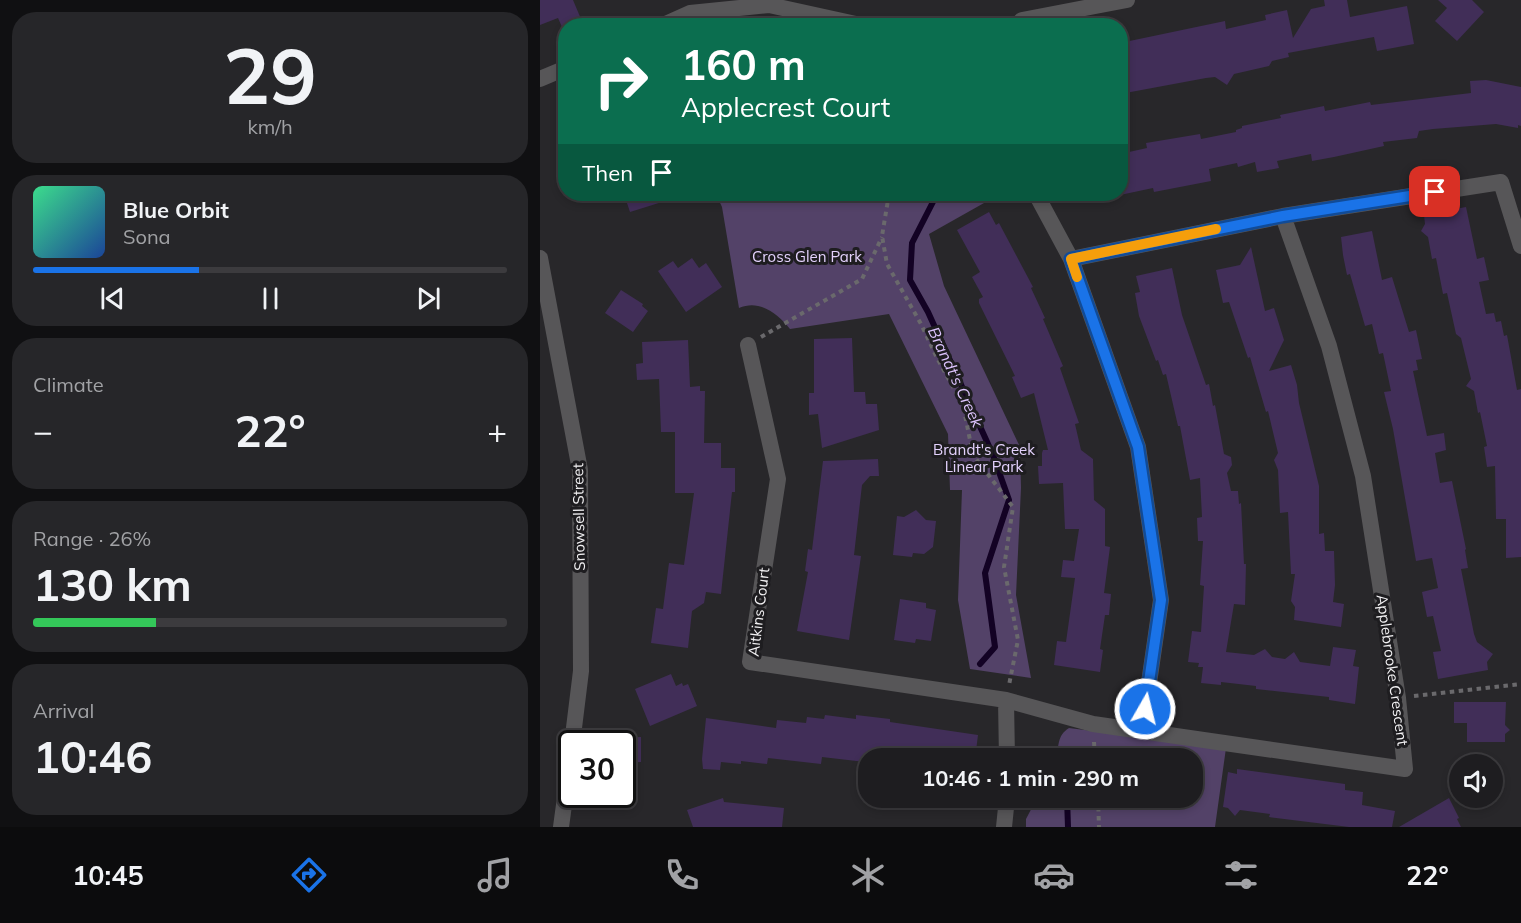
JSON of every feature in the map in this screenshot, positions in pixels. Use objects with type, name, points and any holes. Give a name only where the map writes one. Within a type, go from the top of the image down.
[{"type":"street","points":[[1032,18],[1127,0]]},
{"type":"street","points":[[679,18],[690,13],[770,2],[833,18]]},
{"type":"street","points":[[540,79],[558,71]]},
{"type":"street","points":[[1071,259],[1283,216],[1501,182],[1521,246]]},
{"type":"street","points":[[1040,201],[1071,259],[1138,447],[1161,600],[1142,731]]},
{"type":"street","name":"Applebrooke Crescent","points":[[1006,700],[1093,724],[1405,769],[1398,698],[1363,476],[1329,346],[1283,216]]},
{"type":"street","name":"Snowsell Street","points":[[540,258],[580,470],[581,671],[574,730]]},
{"type":"street","name":"Aitkins Court","points":[[748,345],[778,479],[750,662],[1006,700]]},
{"type":"street","points":[[1006,700],[1006,748]]},
{"type":"street","name":"Snowsell Street","points":[[561,827],[564,808]]},
{"type":"street","points":[[1004,827],[1006,808]]},
{"type":"path","points":[[748,345],[862,279],[882,236],[888,201]]},
{"type":"path","points":[[882,236],[887,264],[963,405],[973,455],[1013,507],[1004,567],[1018,640],[1006,700]]},
{"type":"path","points":[[1398,698],[1521,684]]},
{"type":"path","points":[[1098,808],[1099,827]]},
{"type":"green space","name":"Brandt's Creek Linear Park","points":[[719,201],[988,201],[929,234],[944,286],[1020,447],[1021,488],[1016,595],[1031,678],[970,669],[958,600],[962,490],[950,490],[948,434],[889,314],[790,329],[774,313],[761,307],[754,305],[739,308]]},
{"type":"green space","points":[[1069,728],[1226,748],[1215,827],[1026,827],[1026,819],[1032,808],[1203,808],[1203,748],[1058,748],[1065,731]]},
{"type":"building","points":[[540,0],[573,0],[581,18],[558,18],[540,25]]},
{"type":"building","points":[[1324,0],[1347,0],[1350,17],[1407,6],[1414,44],[1377,51],[1374,37],[1288,53],[1289,57],[1272,61],[1269,66],[1234,74],[1227,85],[1215,77],[1128,93],[1128,41],[1225,21],[1226,29],[1266,20],[1265,15],[1287,10],[1293,38],[1311,9],[1325,6]]},
{"type":"building","points":[[1438,0],[1472,0],[1484,12],[1457,41],[1435,21],[1447,8]]},
{"type":"building","points":[[1486,80],[1521,87],[1521,126],[1518,125],[1518,128],[1496,124],[1419,131],[1417,138],[1383,142],[1384,146],[1334,157],[1312,161],[1311,154],[1277,161],[1279,168],[1257,172],[1255,162],[1238,167],[1237,163],[1209,169],[1211,181],[1154,192],[1153,188],[1128,193],[1128,152],[1147,148],[1146,143],[1200,134],[1201,139],[1236,132],[1242,126],[1324,106],[1325,111],[1370,102],[1371,105],[1471,93],[1470,81]]},
{"type":"building","points":[[626,201],[665,201],[630,212]]},
{"type":"building","points":[[1466,207],[1477,259],[1484,257],[1489,280],[1479,282],[1486,314],[1494,313],[1496,322],[1501,321],[1504,336],[1507,335],[1517,390],[1521,389],[1521,557],[1506,558],[1506,519],[1496,519],[1495,466],[1487,467],[1484,447],[1487,446],[1480,412],[1478,413],[1474,391],[1466,386],[1471,379],[1461,338],[1456,334],[1447,293],[1443,294],[1436,258],[1432,259],[1428,237],[1421,231],[1425,224],[1424,215]]},
{"type":"building","points":[[989,212],[996,225],[999,223],[1033,287],[1031,288],[1063,366],[1060,368],[1079,423],[1075,424],[1081,450],[1093,459],[1094,500],[1105,509],[1105,546],[1110,547],[1104,593],[1111,594],[1109,615],[1105,615],[1100,649],[1103,650],[1100,672],[1054,665],[1057,641],[1066,642],[1075,578],[1061,577],[1063,560],[1074,561],[1079,529],[1065,529],[1063,483],[1039,484],[1038,466],[1042,466],[1043,450],[1048,450],[1034,393],[1021,398],[1012,377],[1015,376],[979,303],[979,299],[983,297],[972,277],[980,272],[957,230]]},
{"type":"building","points":[[1372,231],[1382,280],[1392,277],[1409,332],[1416,330],[1422,359],[1416,360],[1418,370],[1413,371],[1427,436],[1444,433],[1446,450],[1435,453],[1440,483],[1452,481],[1466,549],[1468,568],[1461,569],[1474,634],[1477,642],[1493,654],[1487,662],[1488,670],[1438,679],[1433,652],[1441,651],[1433,616],[1427,617],[1422,592],[1438,588],[1432,558],[1416,561],[1393,429],[1384,392],[1391,391],[1383,353],[1379,354],[1372,324],[1365,326],[1350,274],[1347,275],[1343,255],[1341,237]]},
{"type":"building","points":[[1251,247],[1265,311],[1274,308],[1284,340],[1269,371],[1291,365],[1297,385],[1299,403],[1319,486],[1319,534],[1324,533],[1325,551],[1334,551],[1333,602],[1344,604],[1341,627],[1294,620],[1295,607],[1291,601],[1295,574],[1291,574],[1288,512],[1280,513],[1278,470],[1274,460],[1278,453],[1268,411],[1266,412],[1250,357],[1248,358],[1229,302],[1223,303],[1216,270],[1240,265]]},
{"type":"building","points":[[692,258],[699,268],[706,263],[722,287],[686,312],[658,271],[673,261],[678,268]]},
{"type":"building","points":[[1172,268],[1182,315],[1206,385],[1209,384],[1213,406],[1215,405],[1224,454],[1231,457],[1232,465],[1227,473],[1231,491],[1238,491],[1239,504],[1241,503],[1244,564],[1246,564],[1245,605],[1234,604],[1226,652],[1254,655],[1265,649],[1272,657],[1285,659],[1294,652],[1300,662],[1330,666],[1333,647],[1356,650],[1353,666],[1359,667],[1355,704],[1329,700],[1329,697],[1256,689],[1256,686],[1221,682],[1221,685],[1201,683],[1203,667],[1198,667],[1199,663],[1188,662],[1192,631],[1201,632],[1204,586],[1200,585],[1203,541],[1198,541],[1197,518],[1202,517],[1200,478],[1190,480],[1180,426],[1178,426],[1166,374],[1163,375],[1158,360],[1156,361],[1139,316],[1135,293],[1140,292],[1136,276]]},
{"type":"building","points":[[621,290],[643,304],[642,306],[648,311],[633,332],[605,313]]},
{"type":"building","points":[[852,338],[854,392],[865,392],[866,404],[877,404],[879,430],[822,448],[818,414],[809,415],[809,393],[814,393],[814,339]]},
{"type":"building","points":[[688,340],[690,387],[700,386],[700,391],[705,391],[704,443],[721,443],[721,468],[735,468],[735,492],[732,492],[721,594],[706,592],[704,603],[692,611],[688,648],[651,643],[656,608],[663,609],[669,563],[684,565],[694,493],[675,493],[675,432],[661,432],[659,379],[637,380],[636,364],[643,363],[642,342]]},
{"type":"building","points":[[878,459],[879,476],[870,476],[862,485],[854,555],[861,556],[849,640],[797,631],[808,572],[805,571],[808,549],[812,550],[823,461]]},
{"type":"building","points":[[916,510],[926,520],[936,521],[933,547],[924,554],[913,553],[912,557],[893,555],[897,516],[904,517]]},
{"type":"building","points":[[900,599],[926,603],[926,608],[936,610],[931,641],[916,639],[915,643],[894,640]]},
{"type":"building","points":[[671,674],[676,686],[682,683],[683,686],[688,684],[697,706],[650,726],[635,689]]},
{"type":"building","points":[[1454,702],[1506,702],[1505,725],[1510,730],[1505,734],[1505,742],[1467,742],[1467,723],[1454,723]]},
{"type":"building","points":[[825,715],[856,719],[856,715],[978,735],[976,748],[858,748],[858,761],[822,757],[821,764],[768,758],[767,764],[741,761],[741,764],[721,762],[720,770],[703,769],[706,718],[776,728],[777,720],[806,723],[807,717],[824,719]]},
{"type":"building","points":[[636,737],[641,737],[641,762],[636,762]]},
{"type":"building","points":[[1237,769],[1345,784],[1345,790],[1363,792],[1362,805],[1395,811],[1392,827],[1349,827],[1269,817],[1270,814],[1240,810],[1235,816],[1228,808],[1223,807],[1228,772],[1237,774]]},
{"type":"building","points":[[723,798],[724,802],[784,808],[782,827],[693,827],[687,810]]},
{"type":"building","points":[[1449,798],[1449,808],[1454,808],[1461,827],[1399,827]]},
{"type":"waterway","name":"Brandt's Creek","points":[[933,201],[912,243],[910,280],[928,312],[993,455],[1009,500],[985,573],[995,647],[980,664]]},
{"type":"waterway","name":"Brandt's Creek","points":[[1067,808],[1068,827]]},
{"type":"slow traffic","points":[[1077,277],[1071,259],[1216,229]]},
{"type":"route","points":[[1145,709],[1161,600],[1138,447],[1071,259],[1283,216],[1435,192]]},
{"type":"park label","name":"Cross Glen Park","points":[[807,257]]}]
